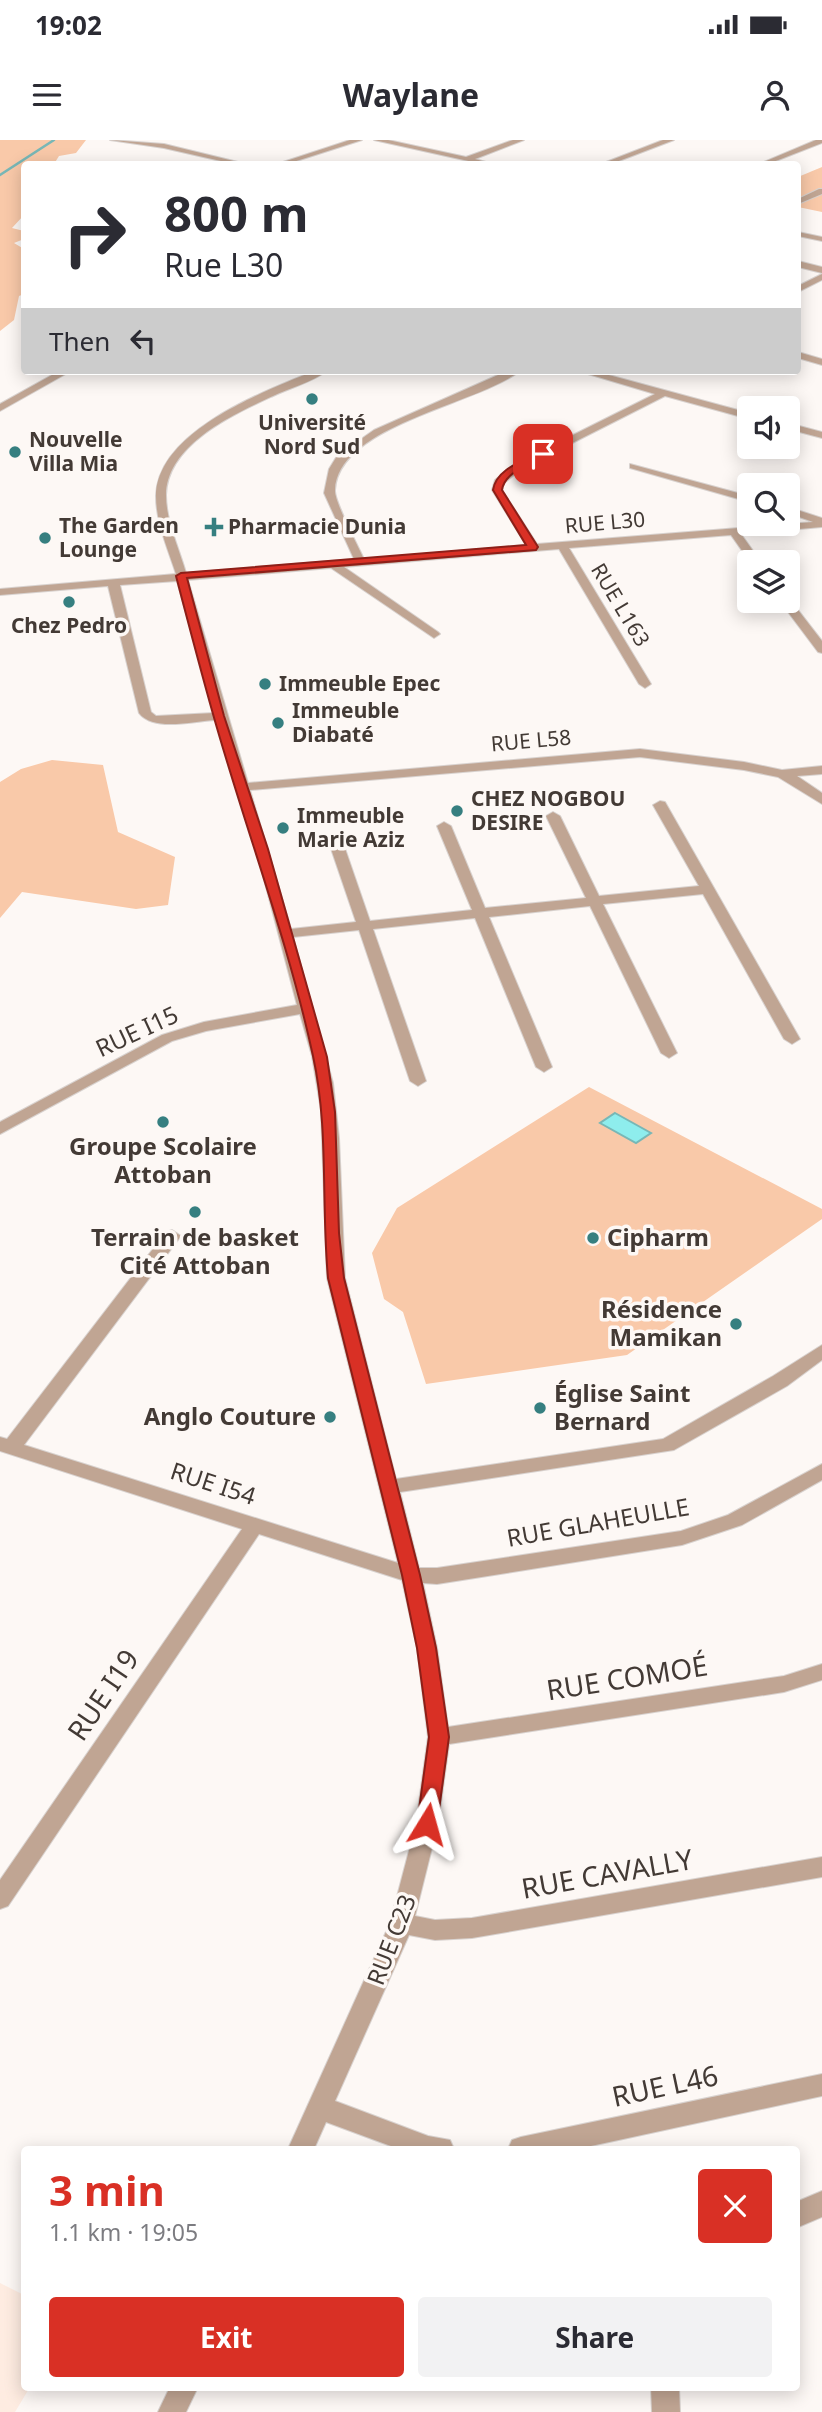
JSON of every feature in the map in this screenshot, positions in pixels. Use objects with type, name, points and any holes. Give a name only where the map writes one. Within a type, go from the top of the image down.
[{"type":"street","points":[[114,140],[164,146],[229,161]]},
{"type":"street","points":[[291,161],[358,140]]},
{"type":"street","points":[[378,140],[476,161]]},
{"type":"street","points":[[460,161],[520,140]]},
{"type":"street","points":[[613,161],[670,140]]},
{"type":"street","points":[[771,161],[822,141]]},
{"type":"street","points":[[801,201],[822,191]]},
{"type":"street","points":[[801,235],[822,239]]},
{"type":"street","points":[[801,240],[808,236]]},
{"type":"street","points":[[801,265],[822,270]]},
{"type":"street","points":[[801,288],[822,277]]},
{"type":"street","points":[[801,356],[822,362]]},
{"type":"street","points":[[0,408],[59,375]]},
{"type":"street","name":"RUE C23","points":[[302,2146],[402,1923],[427,1824],[439,1737],[427,1648],[411,1575],[336,1278],[331,1233],[328,1112],[320,1057],[219,716],[163,515],[162,484],[177,458],[203,432],[229,414],[313,375]]},
{"type":"street","points":[[360,561],[329,493],[334,469],[341,458],[379,432],[506,375]]},
{"type":"street","points":[[598,375],[737,413]]},
{"type":"street","points":[[533,547],[498,490],[499,482],[506,474],[664,393]]},
{"type":"street","points":[[800,429],[822,435]]},
{"type":"street","points":[[634,466],[737,496]]},
{"type":"street","points":[[800,514],[822,522]]},
{"type":"street","name":"RUE L30","points":[[0,592],[734,532],[822,522]]},
{"type":"street","points":[[734,532],[747,550]]},
{"type":"street","name":"RUE L163","points":[[562,545],[645,684]]},
{"type":"street","points":[[333,564],[434,634]]},
{"type":"street","points":[[113,582],[145,713],[156,720],[219,716]]},
{"type":"street","points":[[795,613],[822,649]]},
{"type":"street","name":"RUE L58","points":[[242,787],[640,753],[730,764],[782,774],[822,770]]},
{"type":"street","points":[[782,774],[802,784],[822,800]]},
{"type":"street","points":[[660,805],[792,1039]]},
{"type":"street","points":[[553,816],[669,1053]]},
{"type":"street","points":[[444,826],[544,1067]]},
{"type":"street","points":[[334,837],[418,1081]]},
{"type":"street","points":[[285,934],[709,889]]},
{"type":"street","name":"RUE I15","points":[[0,1129],[167,1038],[204,1027],[305,1008]]},
{"type":"street","points":[[6,1446],[68,1371],[172,1236]]},
{"type":"street","points":[[389,1487],[667,1445],[780,1381],[822,1351]]},
{"type":"street","name":"RUE I54","points":[[6,1446],[411,1575]]},
{"type":"street","name":"RUE GLAHEULLE","points":[[411,1575],[437,1576],[682,1538],[735,1520],[822,1471]]},
{"type":"street","name":"RUE I19","points":[[0,1899],[255,1525]]},
{"type":"street","name":"RUE COMOÉ","points":[[439,1737],[784,1684],[822,1672]]},
{"type":"street","name":"RUE CAVALLY","points":[[402,1923],[435,1930],[472,1928],[822,1867]]},
{"type":"street","name":"RUE L46","points":[[535,2146],[822,2085]]},
{"type":"street","points":[[321,2108],[423,2146]]},
{"type":"street","points":[[800,2213],[822,2204]]},
{"type":"street","points":[[172,2412],[182,2391]]},
{"type":"street","points":[[664,2391],[667,2412]]},
{"type":"shaded area","points":[[0,140],[86,140],[76,153],[59,156],[56,161],[21,161],[21,218],[12,228],[21,230],[21,240],[14,243],[21,247],[21,295],[14,320],[0,331]]},
{"type":"shaded area","points":[[822,167],[822,212],[801,208],[801,176]]},
{"type":"shaded area","points":[[52,760],[103,765],[118,832],[175,857],[168,905],[136,909],[22,892],[0,918],[0,782],[21,769]]},
{"type":"shaded area","points":[[589,1087],[822,1209],[822,1219],[627,1355],[426,1384],[403,1312],[384,1299],[372,1253],[397,1208]]},
{"type":"shaded area","points":[[0,2283],[21,2294],[21,2391],[28,2391],[15,2412],[0,2412]]},
{"type":"water","points":[[615,1113],[651,1133],[636,1143],[600,1123]]},
{"type":"waterway","points":[[22,161],[54,140]]},
{"type":"waterway","points":[[0,175],[21,161]]},
{"type":"place","name":"Université Nord Sud","points":[[312,399]]},
{"type":"place","name":"Nouvelle Villa Mia","points":[[15,452]]},
{"type":"place","name":"Pharmacie Dunia","points":[[214,527]]},
{"type":"place","name":"The Garden Lounge","points":[[45,538]]},
{"type":"place","name":"Chez Pedro","points":[[69,602]]},
{"type":"place","name":"Immeuble Epec","points":[[265,684]]},
{"type":"place","name":"Immeuble Diabaté","points":[[278,723]]},
{"type":"place","name":"CHEZ NOGBOU DESIRE","points":[[457,811]]},
{"type":"place","name":"Immeuble Marie Aziz","points":[[283,828]]},
{"type":"place","name":"Groupe Scolaire Attoban","points":[[163,1122]]},
{"type":"place","name":"Terrain de basket Cité Attoban","points":[[195,1212]]},
{"type":"place","name":"Cipharm","points":[[593,1238]]},
{"type":"place","name":"Résidence Mamikan","points":[[736,1324]]},
{"type":"place","name":"Église Saint Bernard","points":[[540,1408]]},
{"type":"place","name":"Anglo Couture","points":[[330,1417]]},
{"type":"route","points":[[427,1824],[439,1737],[427,1648],[336,1278],[331,1233],[328,1112],[320,1057],[262,849],[219,716],[181,576],[533,547],[498,490],[499,482],[506,474],[543,454]]}]
